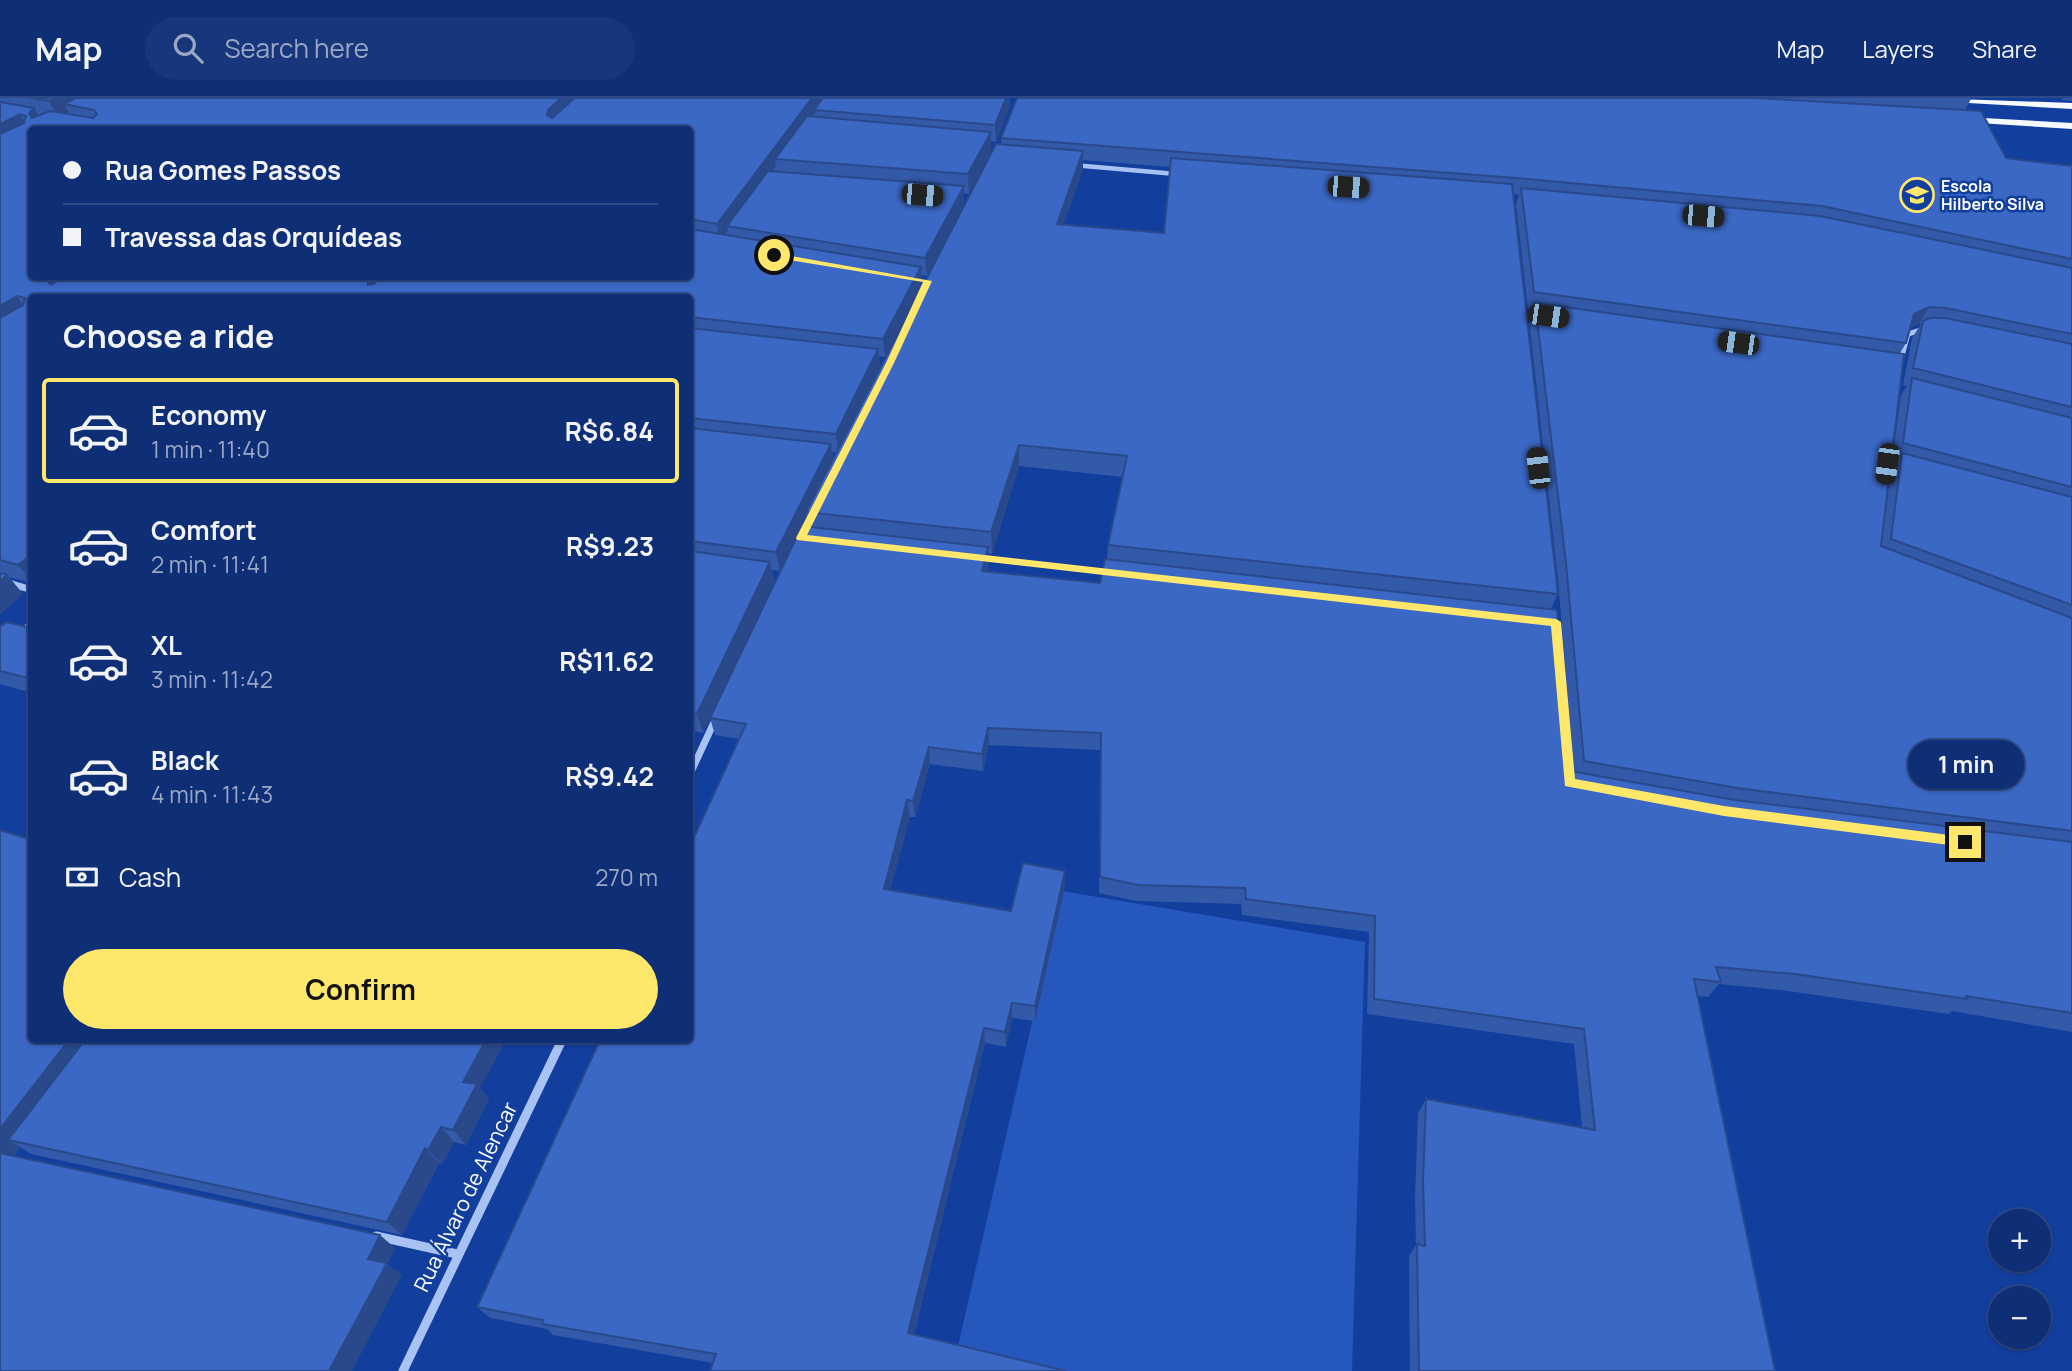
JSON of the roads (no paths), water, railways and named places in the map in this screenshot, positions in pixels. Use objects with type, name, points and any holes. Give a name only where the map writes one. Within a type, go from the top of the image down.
[{"type":"main road","points":[[1933,98],[2072,106]]},
{"type":"main road","points":[[1948,119],[2072,126]]},
{"type":"street","points":[[1067,164],[1185,174]]},
{"type":"street","points":[[1899,377],[1908,334],[1919,329],[1929,329]]},
{"type":"street","points":[[1886,364],[1900,366]]},
{"type":"street","points":[[965,556],[1116,573]]},
{"type":"street","points":[[0,580],[28,589]]},
{"type":"street","points":[[16,638],[28,627]]},
{"type":"street","points":[[693,768],[719,712]]},
{"type":"street","name":"Rua Álvaro de Alencar","points":[[403,1371],[561,1043]]},
{"type":"street","points":[[362,1233],[457,1254]]},
{"type":"place","name":"Escola Hilberto Silva","points":[[1917,195]]}]
